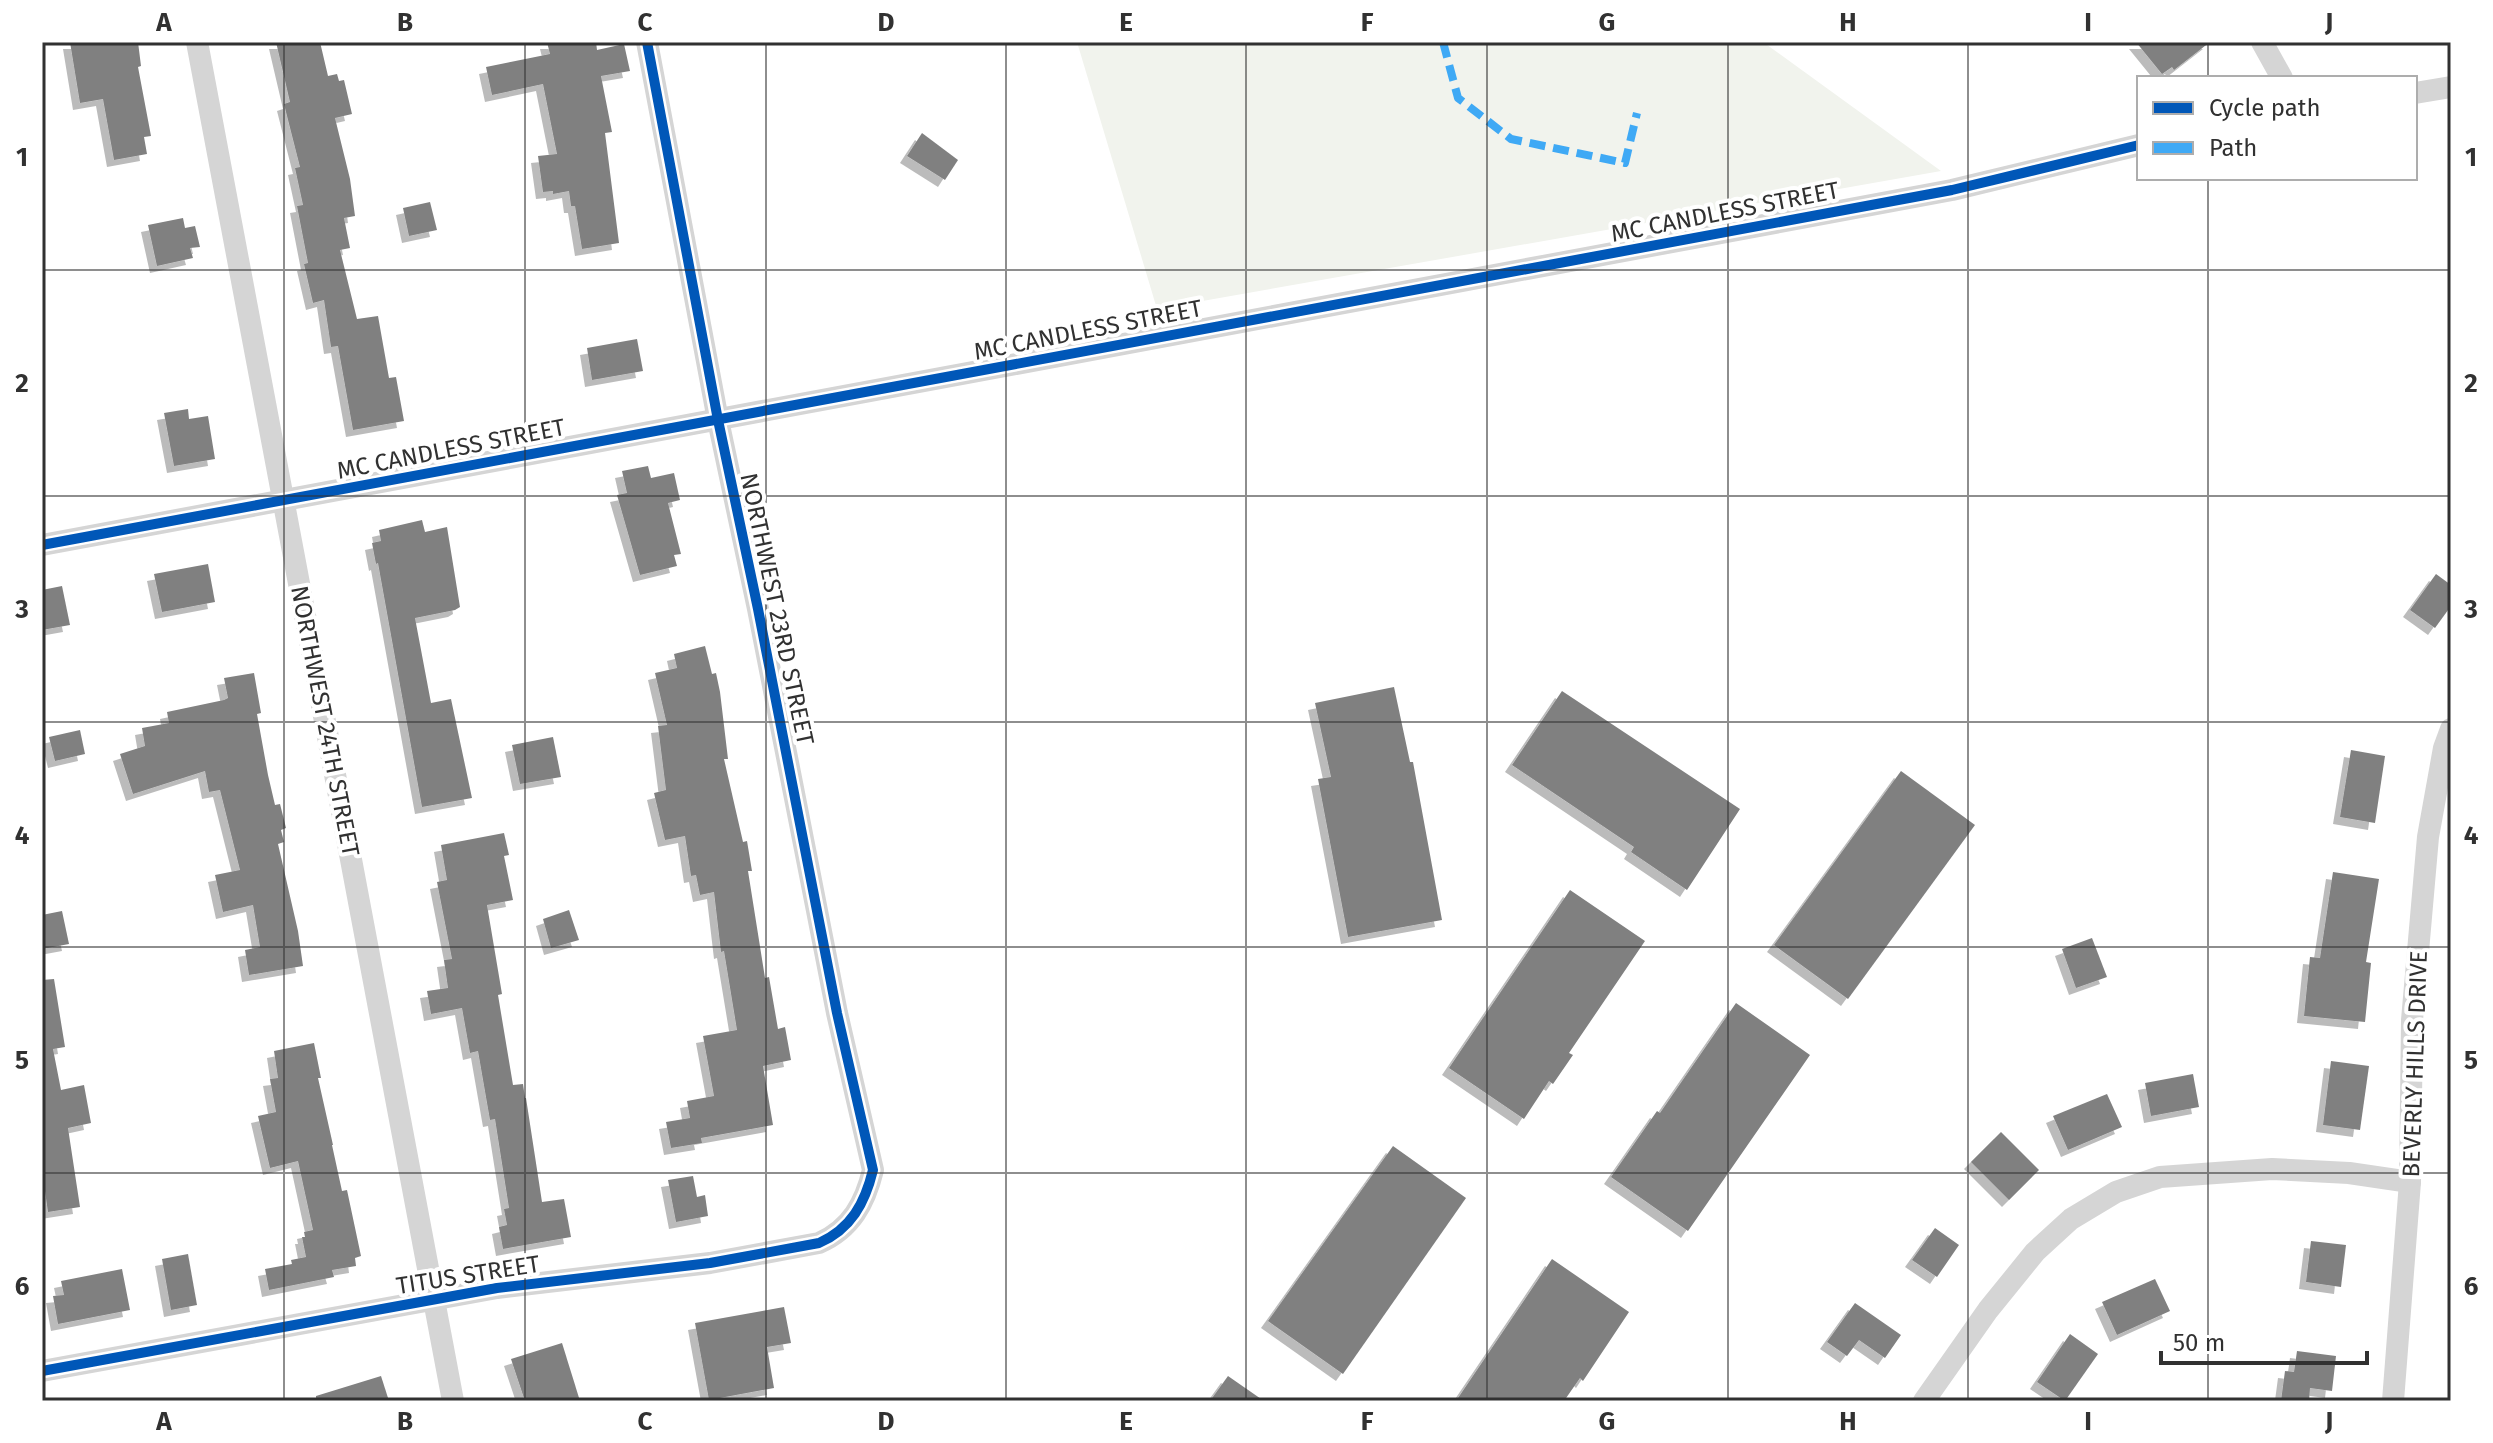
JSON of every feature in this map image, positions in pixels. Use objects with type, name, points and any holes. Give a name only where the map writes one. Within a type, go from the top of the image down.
[{"type":"street","name":"NORTHWEST 24TH STREET","points":[[197,42],[453,1401]]},
{"type":"street","name":"NORTHWEST 23RD STREET","points":[[647,42],[718,420],[837,1013],[873,1170],[870,1182]]},
{"type":"street","points":[[2262,42],[2281,76]]},
{"type":"street","points":[[2417,93],[2451,87]]},
{"type":"street","name":"MC CANDLESS STREET","points":[[42,545],[1952,190],[2137,145]]},
{"type":"street","name":"BEVERLY HILLS DRIVE","points":[[2393,1401],[2410,1182],[2412,1020],[2428,837],[2444,748],[2451,729]]},
{"type":"street","points":[[1924,1401],[1988,1310],[2035,1252],[2071,1219],[2116,1192],[2160,1177],[2272,1169],[2349,1173],[2410,1182]]},
{"type":"street","name":"TITUS STREET","points":[[42,1371],[497,1288],[710,1263],[819,1243],[835,1236],[850,1221],[870,1182]]},
{"type":"shaded area","points":[[1077,42],[1763,42],[1941,171],[1157,309]]},
{"type":"building","points":[[70,42],[138,42],[141,66],[138,67],[151,136],[144,137],[147,154],[114,160],[103,99],[80,103]]},
{"type":"building","points":[[276,42],[320,42],[328,76],[337,74],[339,81],[344,80],[352,114],[335,118],[350,179],[355,216],[344,218],[350,248],[340,250],[357,319],[378,316],[389,378],[396,377],[404,421],[353,430],[338,346],[331,347],[324,300],[313,303],[304,264],[308,263],[297,206],[303,205],[295,168],[300,167],[284,104],[290,102]]},
{"type":"building","points":[[547,42],[596,42],[597,50],[624,44],[630,71],[601,76],[612,132],[605,133],[619,243],[582,249],[575,206],[571,206],[569,191],[543,192],[538,156],[557,154],[543,84],[492,95],[486,67],[550,54]]},
{"type":"building","points":[[2136,42],[2210,42],[2174,70],[2172,67],[2162,74]]},
{"type":"building","points":[[922,133],[958,160],[945,180],[907,156]]},
{"type":"building","points":[[430,202],[437,230],[409,236],[403,208]]},
{"type":"building","points":[[183,218],[185,228],[195,226],[200,247],[190,248],[193,258],[157,266],[148,225]]},
{"type":"building","points":[[637,339],[643,371],[592,380],[587,348]]},
{"type":"building","points":[[188,409],[189,419],[208,416],[215,459],[174,466],[164,413]]},
{"type":"building","points":[[648,466],[651,478],[674,473],[680,500],[668,503],[681,554],[674,555],[677,566],[640,575],[617,495],[627,493],[622,471]]},
{"type":"building","points":[[422,520],[425,532],[447,527],[460,607],[415,618],[431,703],[451,699],[472,798],[422,807],[372,543],[381,541],[379,530]]},
{"type":"building","points":[[208,564],[215,602],[162,612],[154,574]]},
{"type":"building","points":[[2436,574],[2451,585],[2451,606],[2435,628],[2410,610]]},
{"type":"building","points":[[62,586],[70,625],[42,630],[42,590]]},
{"type":"building","points":[[705,646],[720,692],[728,759],[724,759],[743,842],[747,841],[752,871],[748,871],[765,978],[769,977],[778,1029],[785,1027],[791,1060],[763,1066],[773,1125],[701,1138],[702,1143],[671,1148],[666,1122],[690,1118],[687,1101],[714,1096],[703,1036],[737,1030],[724,951],[721,952],[714,892],[700,895],[696,875],[691,876],[685,836],[665,840],[654,793],[666,790],[658,726],[667,725],[655,673],[677,668],[674,654]]},
{"type":"building","points":[[254,673],[261,713],[257,714],[268,775],[275,805],[280,804],[286,828],[281,830],[284,842],[278,844],[303,966],[249,975],[245,950],[260,947],[253,905],[223,912],[215,875],[240,870],[220,790],[209,792],[205,771],[133,794],[120,754],[145,746],[142,728],[169,723],[167,712],[224,700],[228,698],[224,678]]},
{"type":"building","points":[[1394,687],[1410,762],[1413,762],[1442,920],[1348,937],[1318,779],[1331,777],[1315,703]]},
{"type":"building","points":[[1562,691],[1740,809],[1687,890],[1631,852],[1634,847],[1512,765]]},
{"type":"building","points":[[80,730],[85,754],[55,761],[49,737]]},
{"type":"building","points":[[553,737],[561,777],[520,784],[512,745]]},
{"type":"building","points":[[2351,750],[2385,756],[2375,823],[2340,817]]},
{"type":"building","points":[[1901,771],[1975,825],[1848,999],[1774,945]]},
{"type":"building","points":[[504,833],[509,855],[504,856],[513,900],[487,905],[502,994],[498,995],[513,1085],[523,1084],[526,1098],[542,1202],[564,1199],[571,1237],[503,1249],[499,1227],[507,1225],[504,1209],[509,1208],[495,1119],[490,1120],[478,1051],[470,1053],[462,1008],[431,1014],[427,991],[448,988],[444,960],[452,959],[437,882],[447,880],[441,845]]},
{"type":"building","points":[[2333,872],[2379,879],[2366,962],[2371,963],[2365,1022],[2304,1016],[2310,957],[2320,958]]},
{"type":"building","points":[[1570,890],[1645,941],[1569,1053],[1573,1055],[1553,1084],[1549,1081],[1524,1119],[1449,1068]]},
{"type":"building","points":[[569,910],[579,940],[551,948],[543,919]]},
{"type":"building","points":[[62,911],[69,944],[42,949],[42,915]]},
{"type":"building","points":[[2092,938],[2107,977],[2076,988],[2062,949]]},
{"type":"building","points":[[54,979],[65,1047],[53,1049],[61,1090],[84,1085],[91,1123],[68,1128],[80,1207],[48,1212],[42,1184],[42,980]]},
{"type":"building","points":[[1736,1003],[1810,1055],[1688,1231],[1611,1177],[1657,1111],[1660,1113]]},
{"type":"building","points":[[314,1043],[321,1078],[318,1078],[342,1191],[347,1190],[361,1256],[355,1258],[356,1266],[332,1270],[334,1277],[269,1290],[265,1269],[292,1264],[291,1260],[306,1257],[302,1237],[305,1237],[304,1232],[313,1230],[298,1161],[270,1168],[258,1116],[276,1112],[270,1079],[278,1078],[274,1051]]},
{"type":"building","points":[[2331,1061],[2369,1066],[2360,1130],[2323,1125]]},
{"type":"building","points":[[2193,1074],[2199,1107],[2151,1116],[2145,1083]]},
{"type":"building","points":[[2107,1094],[2122,1127],[2068,1150],[2053,1116]]},
{"type":"building","points":[[2001,1132],[2039,1170],[2009,1200],[1971,1162]]},
{"type":"building","points":[[1393,1146],[1466,1198],[1343,1374],[1268,1321]]},
{"type":"building","points":[[693,1176],[697,1197],[705,1195],[708,1216],[676,1222],[668,1180]]},
{"type":"building","points":[[1935,1228],[1959,1245],[1937,1277],[1912,1260]]},
{"type":"building","points":[[2311,1241],[2346,1245],[2341,1287],[2306,1282]]},
{"type":"building","points":[[188,1254],[197,1305],[171,1310],[162,1259]]},
{"type":"building","points":[[1552,1259],[1629,1312],[1583,1381],[1580,1378],[1564,1401],[1456,1401]]},
{"type":"building","points":[[122,1269],[130,1310],[58,1324],[53,1296],[64,1295],[61,1281]]},
{"type":"building","points":[[2155,1279],[2170,1311],[2117,1335],[2102,1302]]},
{"type":"building","points":[[1855,1303],[1901,1335],[1885,1358],[1859,1340],[1847,1356],[1827,1342]]},
{"type":"building","points":[[784,1307],[791,1343],[767,1347],[774,1388],[709,1400],[695,1323]]},
{"type":"building","points":[[2070,1334],[2098,1354],[2065,1401],[2037,1382]]},
{"type":"building","points":[[562,1343],[580,1401],[525,1401],[511,1359]]},
{"type":"building","points":[[2297,1351],[2336,1356],[2332,1391],[2310,1388],[2309,1401],[2281,1401],[2285,1371],[2294,1372]]},
{"type":"building","points":[[381,1376],[389,1401],[316,1401],[316,1396]]},
{"type":"building","points":[[1228,1376],[1264,1401],[1210,1401]]},
{"type":"marked path","points":[[1443,42],[1458,98],[1511,139],[1625,163],[1637,113]]},
{"type":"cycle path","points":[[42,1371],[497,1288],[710,1263],[819,1243],[840,1230],[861,1204],[873,1170],[837,1013],[718,420],[647,42]]},
{"type":"cycle path","points":[[42,545],[1952,190],[2137,145]]}]
